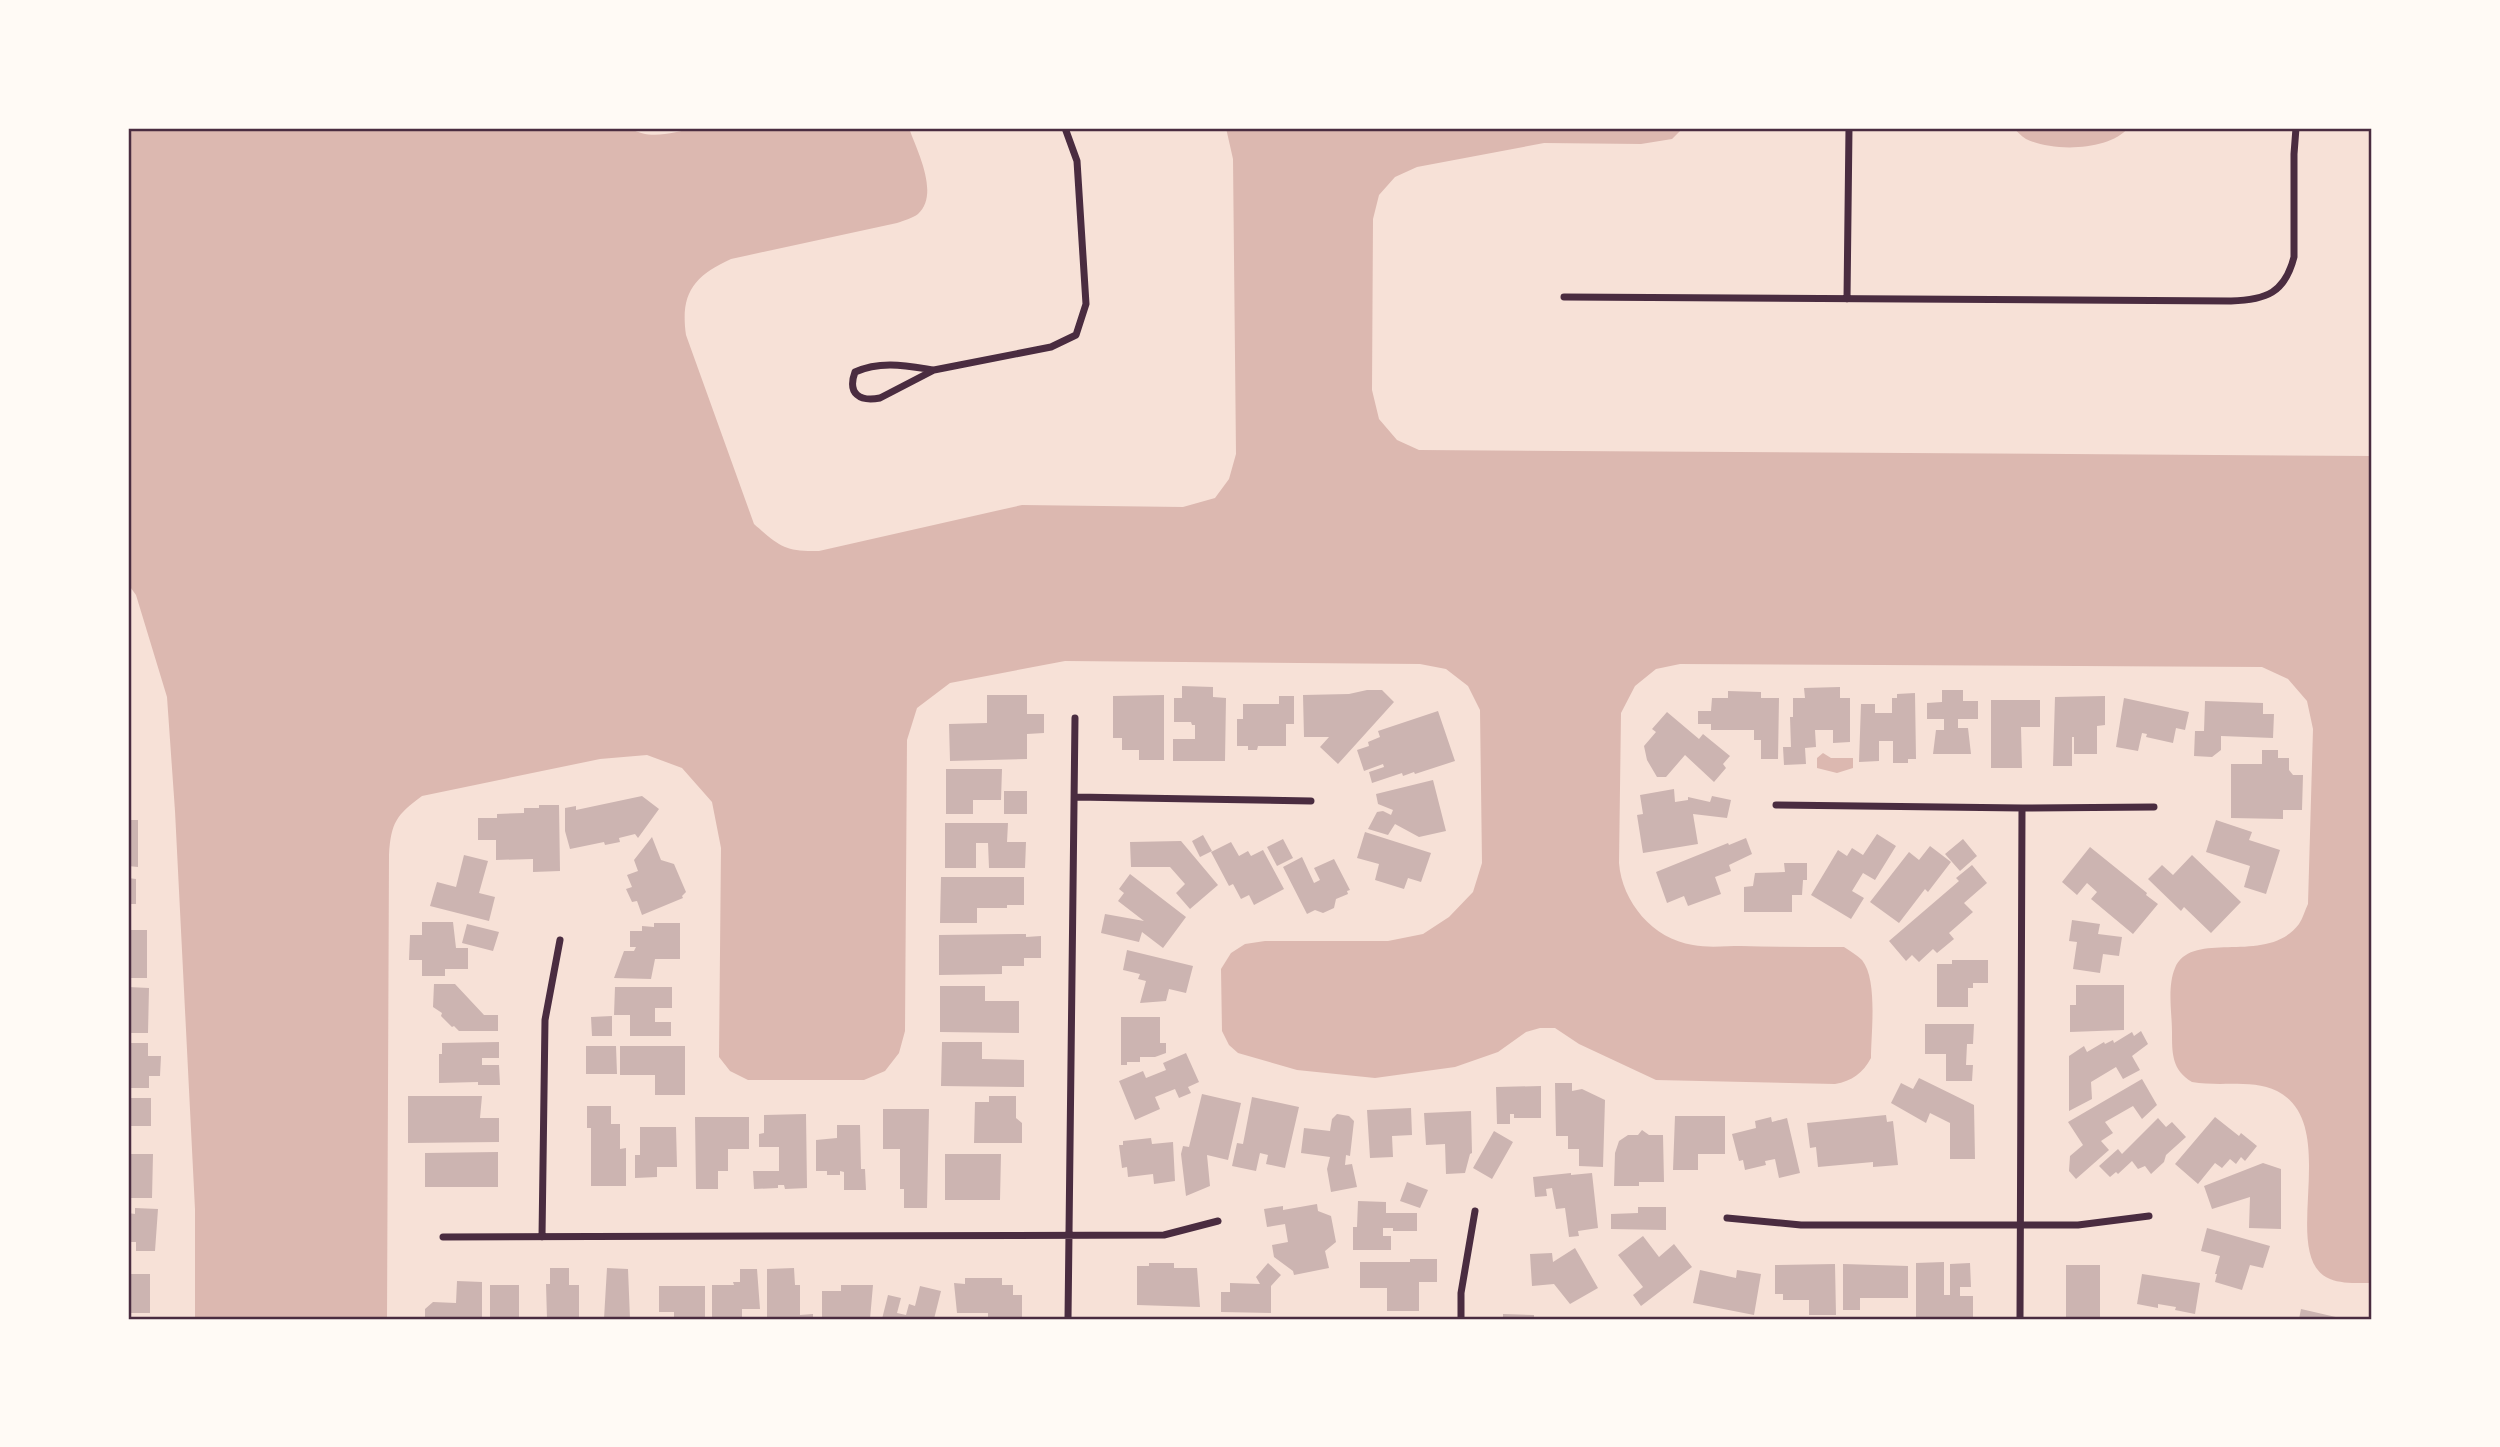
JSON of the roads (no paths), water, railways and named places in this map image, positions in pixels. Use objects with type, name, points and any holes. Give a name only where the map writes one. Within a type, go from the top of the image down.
[{"type":"street","points":[[934,370],[877,365],[856,372],[851,383],[853,390],[860,397],[871,400],[934,370],[1051,347],[1076,335],[1086,304],[1077,161],[1065,128]]},
{"type":"street","points":[[1847,299],[1849,128]]},
{"type":"street","points":[[1564,297],[2248,300],[2272,293],[2290,272],[2294,257],[2296,128]]},
{"type":"street","points":[[1068,1319],[1075,718]]},
{"type":"street","points":[[1074,797],[1311,801]]},
{"type":"street","points":[[1776,804],[2154,807]]},
{"type":"street","points":[[2020,1319],[2022,808]]},
{"type":"street","points":[[542,1237],[545,1020],[560,940]]},
{"type":"street","points":[[1461,1319],[1461,1293],[1475,1211]]},
{"type":"street","points":[[1727,1218],[1801,1225],[2078,1225],[2149,1216]]},
{"type":"street","points":[[443,1237],[1164,1235],[1219,1221]]}]
